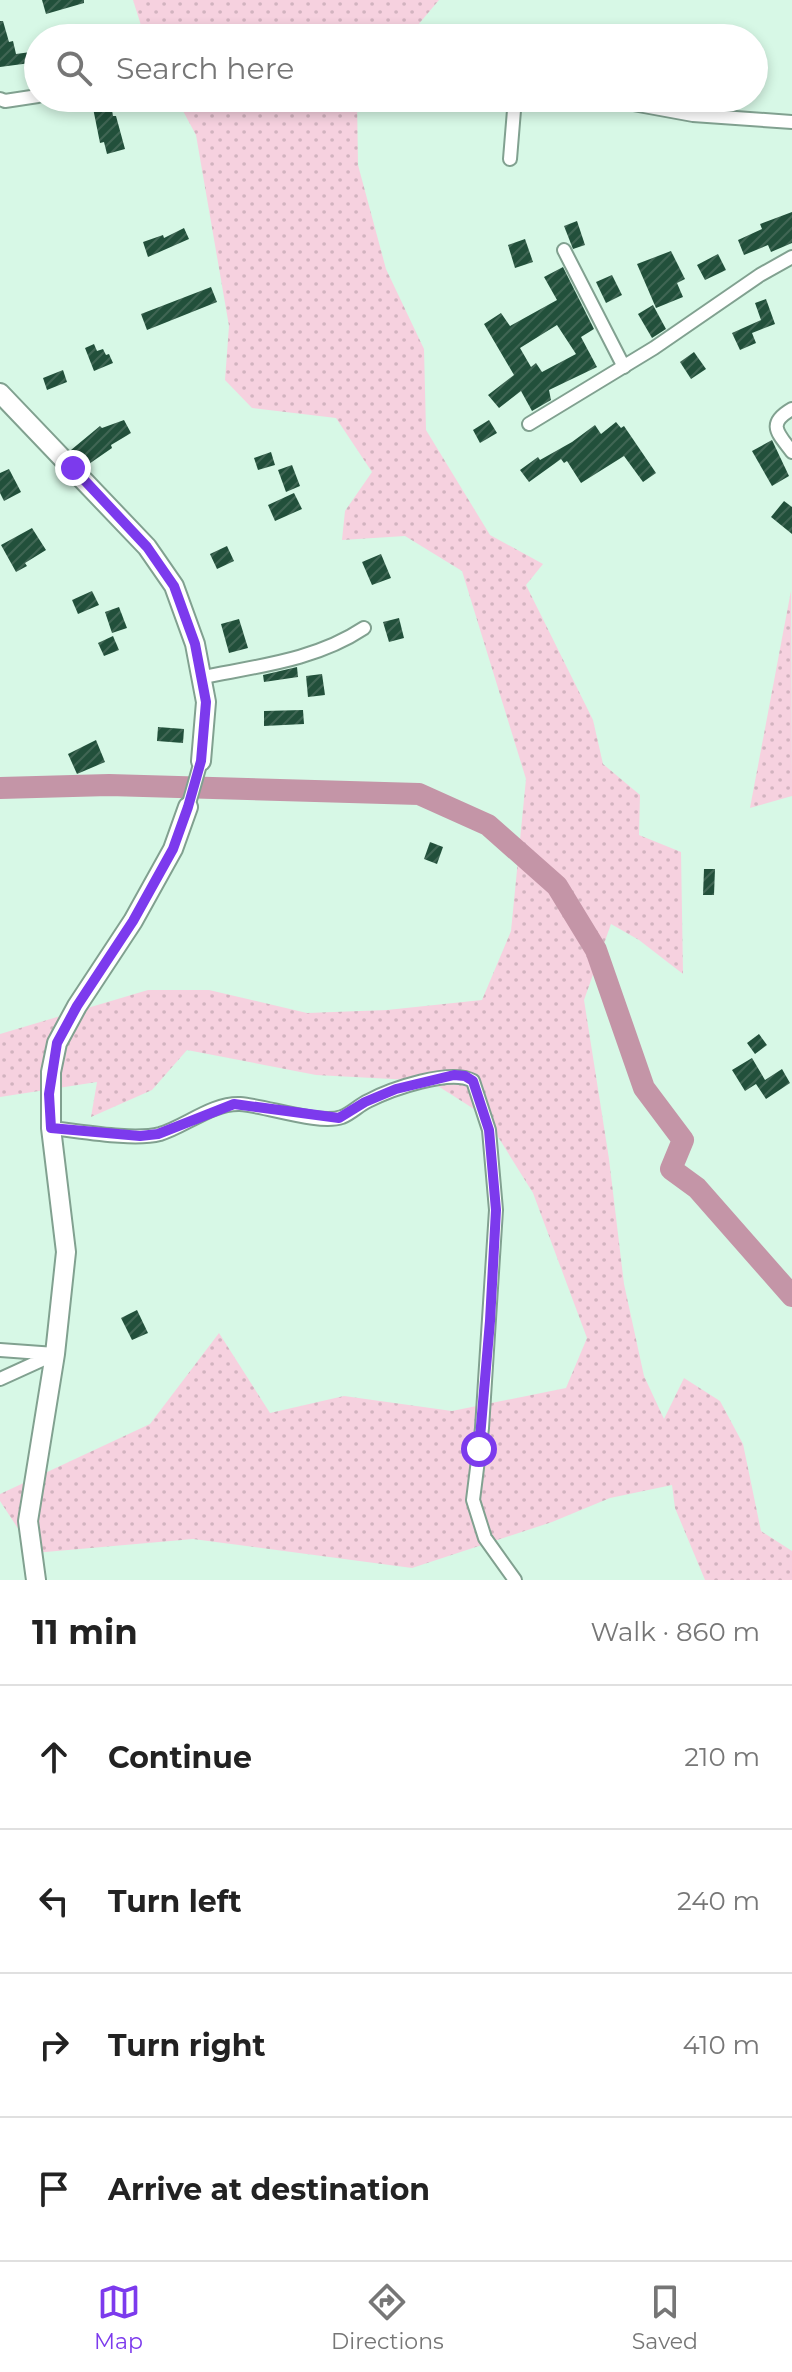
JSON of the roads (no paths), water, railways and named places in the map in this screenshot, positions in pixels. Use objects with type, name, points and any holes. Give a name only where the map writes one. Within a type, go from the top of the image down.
[{"type":"street","points":[[0,99],[24,98]]},
{"type":"street","points":[[510,159],[514,112]]},
{"type":"street","points":[[677,112],[792,122]]},
{"type":"street","points":[[564,250],[624,367]]},
{"type":"street","points":[[529,424],[624,367],[760,275],[792,257]]},
{"type":"street","points":[[0,393],[136,536],[174,586],[195,644],[206,702],[201,761],[173,849],[57,1043],[50,1083],[51,1128],[66,1252],[55,1354],[28,1521],[36,1580]]},
{"type":"street","points":[[792,409],[780,416],[776,423],[776,431],[792,452]]},
{"type":"street","points":[[203,677],[321,651],[364,628]]},
{"type":"street","points":[[51,1128],[140,1136],[158,1134],[234,1104],[339,1118],[365,1102],[396,1089],[454,1075],[473,1081],[489,1130],[496,1210],[483,1413],[473,1500],[485,1538],[515,1580]]},
{"type":"street","points":[[0,1350],[55,1354]]},
{"type":"street","points":[[0,1379],[55,1354]]},
{"type":"waterway","points":[[0,788],[109,785],[419,794],[488,825],[557,886],[596,950],[644,1088],[683,1140],[671,1169],[697,1188],[792,1296]]}]
